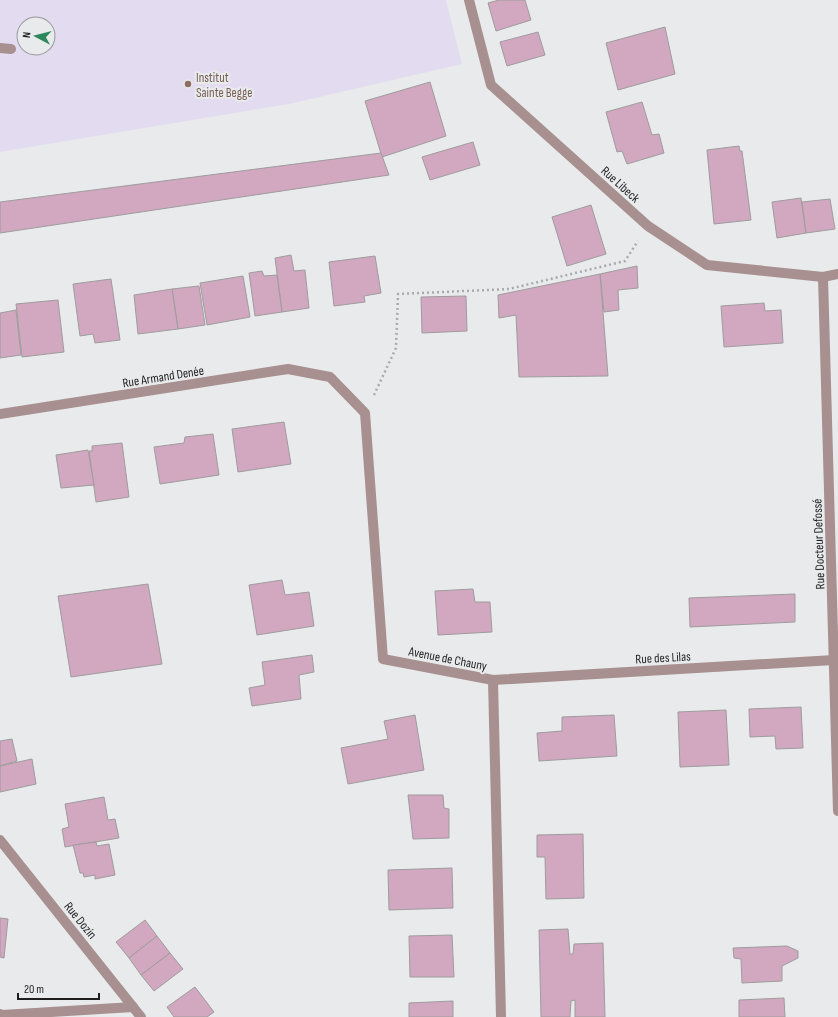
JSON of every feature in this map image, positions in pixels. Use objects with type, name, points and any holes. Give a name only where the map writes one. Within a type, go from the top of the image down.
[{"type":"street","name":"Rue Libeck","points":[[469,0],[491,85],[648,226],[707,264],[823,277],[838,274]]},
{"type":"street","points":[[0,48],[11,49]]},
{"type":"street","name":"Rue Docteur Defossé","points":[[823,277],[838,811]]},
{"type":"street","name":"Rue Armand Denée","points":[[0,414],[288,369],[330,377],[365,413]]},
{"type":"street","name":"Avenue de Chauny","points":[[365,413],[383,659],[493,680],[501,1017]]},
{"type":"street","name":"Rue des Lilas","points":[[493,680],[834,660]]},
{"type":"street","name":"Rue Dozin","points":[[0,840],[141,1017]]},
{"type":"street","points":[[0,1014],[133,1007]]},
{"type":"path","points":[[365,413],[396,348],[398,294],[509,289],[625,261],[648,226]]},
{"type":"shaded area","name":"Institut Sainte Begge","points":[[0,0],[446,0],[462,64],[289,104],[0,152]]},
{"type":"building","points":[[499,0],[525,0],[531,20],[496,31],[488,3]]},
{"type":"building","points":[[665,27],[675,74],[618,90],[606,43]]},
{"type":"building","points":[[538,32],[545,55],[507,66],[500,42]]},
{"type":"building","points":[[430,82],[446,136],[382,157],[365,101]]},
{"type":"building","points":[[642,102],[652,135],[659,134],[664,153],[627,164],[622,151],[617,152],[606,112]]},
{"type":"building","points":[[473,142],[480,165],[430,180],[422,157]]},
{"type":"building","points":[[739,146],[740,151],[742,151],[751,220],[714,224],[707,150]]},
{"type":"building","points":[[381,153],[389,175],[0,233],[0,202]]},
{"type":"building","points":[[801,198],[806,233],[777,238],[772,202]]},
{"type":"building","points":[[830,199],[835,229],[806,233],[802,202]]},
{"type":"building","points":[[591,205],[606,254],[567,266],[552,217]]},
{"type":"building","points":[[291,255],[294,271],[305,270],[309,308],[282,312],[275,258]]},
{"type":"building","points":[[375,256],[381,293],[364,296],[365,302],[334,306],[329,262]]},
{"type":"building","points":[[637,266],[638,288],[618,290],[619,310],[604,312],[600,274]]},
{"type":"building","points":[[262,271],[264,276],[277,275],[282,312],[255,316],[249,273]]},
{"type":"building","points":[[600,274],[608,376],[519,377],[516,315],[499,318],[498,295]]},
{"type":"building","points":[[243,276],[250,317],[207,325],[200,283]]},
{"type":"building","points":[[111,279],[120,340],[95,343],[93,334],[80,336],[73,284]]},
{"type":"building","points":[[199,286],[205,325],[178,329],[172,289]]},
{"type":"building","points":[[172,289],[178,329],[138,334],[134,295]]},
{"type":"building","points":[[466,296],[467,331],[422,333],[421,297]]},
{"type":"building","points":[[58,300],[64,352],[22,357],[16,304]]},
{"type":"building","points":[[764,303],[765,311],[781,310],[783,343],[724,347],[721,306]]},
{"type":"building","points":[[16,310],[21,355],[0,358],[0,313]]},
{"type":"building","points":[[284,422],[291,464],[238,472],[232,429]]},
{"type":"building","points":[[213,434],[219,475],[160,484],[154,447],[184,443],[185,437]]},
{"type":"building","points":[[122,443],[129,497],[96,502],[89,451],[92,451],[92,446]]},
{"type":"building","points":[[88,450],[94,485],[61,488],[56,455]]},
{"type":"building","points":[[282,580],[285,595],[309,592],[314,626],[257,635],[249,585]]},
{"type":"building","points":[[148,584],[162,664],[71,677],[58,596]]},
{"type":"building","points":[[473,589],[475,602],[490,602],[492,632],[438,635],[435,591]]},
{"type":"building","points":[[795,594],[795,622],[690,627],[689,598]]},
{"type":"building","points":[[312,655],[314,672],[299,675],[301,699],[252,706],[249,688],[265,685],[262,662]]},
{"type":"building","points":[[801,707],[803,748],[776,749],[775,736],[750,737],[749,709]]},
{"type":"building","points":[[726,710],[729,765],[680,767],[678,712]]},
{"type":"building","points":[[415,715],[424,770],[348,784],[341,748],[388,739],[384,721]]},
{"type":"building","points":[[614,715],[617,756],[539,761],[537,733],[562,731],[562,717]]},
{"type":"building","points":[[12,739],[17,761],[0,766],[0,741]]},
{"type":"building","points":[[32,759],[36,784],[0,792],[0,766]]},
{"type":"building","points":[[408,795],[443,795],[444,808],[449,809],[449,838],[413,839]]},
{"type":"building","points":[[104,797],[108,820],[115,819],[119,838],[65,847],[62,829],[69,827],[65,804]]},
{"type":"building","points":[[583,834],[584,898],[546,899],[545,857],[537,857],[537,835]]},
{"type":"building","points":[[96,842],[97,846],[109,844],[115,875],[95,879],[95,875],[84,877],[83,873],[80,873],[73,845]]},
{"type":"building","points":[[452,868],[453,908],[389,910],[388,870]]},
{"type":"building","points":[[0,918],[8,919],[4,958],[0,957]]},
{"type":"building","points":[[145,920],[157,936],[129,958],[116,942]]},
{"type":"building","points":[[568,929],[570,954],[573,954],[574,944],[603,943],[605,1017],[575,1017],[575,1000],[571,1001],[570,1017],[541,1017],[539,930]]},
{"type":"building","points":[[452,935],[454,977],[410,977],[409,936]]},
{"type":"building","points":[[157,936],[170,953],[141,975],[129,958]]},
{"type":"building","points":[[787,946],[798,951],[798,958],[782,966],[782,981],[742,983],[741,959],[734,958],[733,948]]},
{"type":"building","points":[[170,953],[183,969],[154,991],[141,975]]},
{"type":"building","points":[[195,987],[214,1012],[207,1017],[174,1017],[167,1007]]},
{"type":"building","points":[[784,998],[785,1017],[739,1017],[739,1000]]},
{"type":"building","points":[[453,1001],[453,1017],[409,1017],[409,1003]]},
{"type":"place","name":"Institut Sainte Begge","points":[[188,84]]}]
